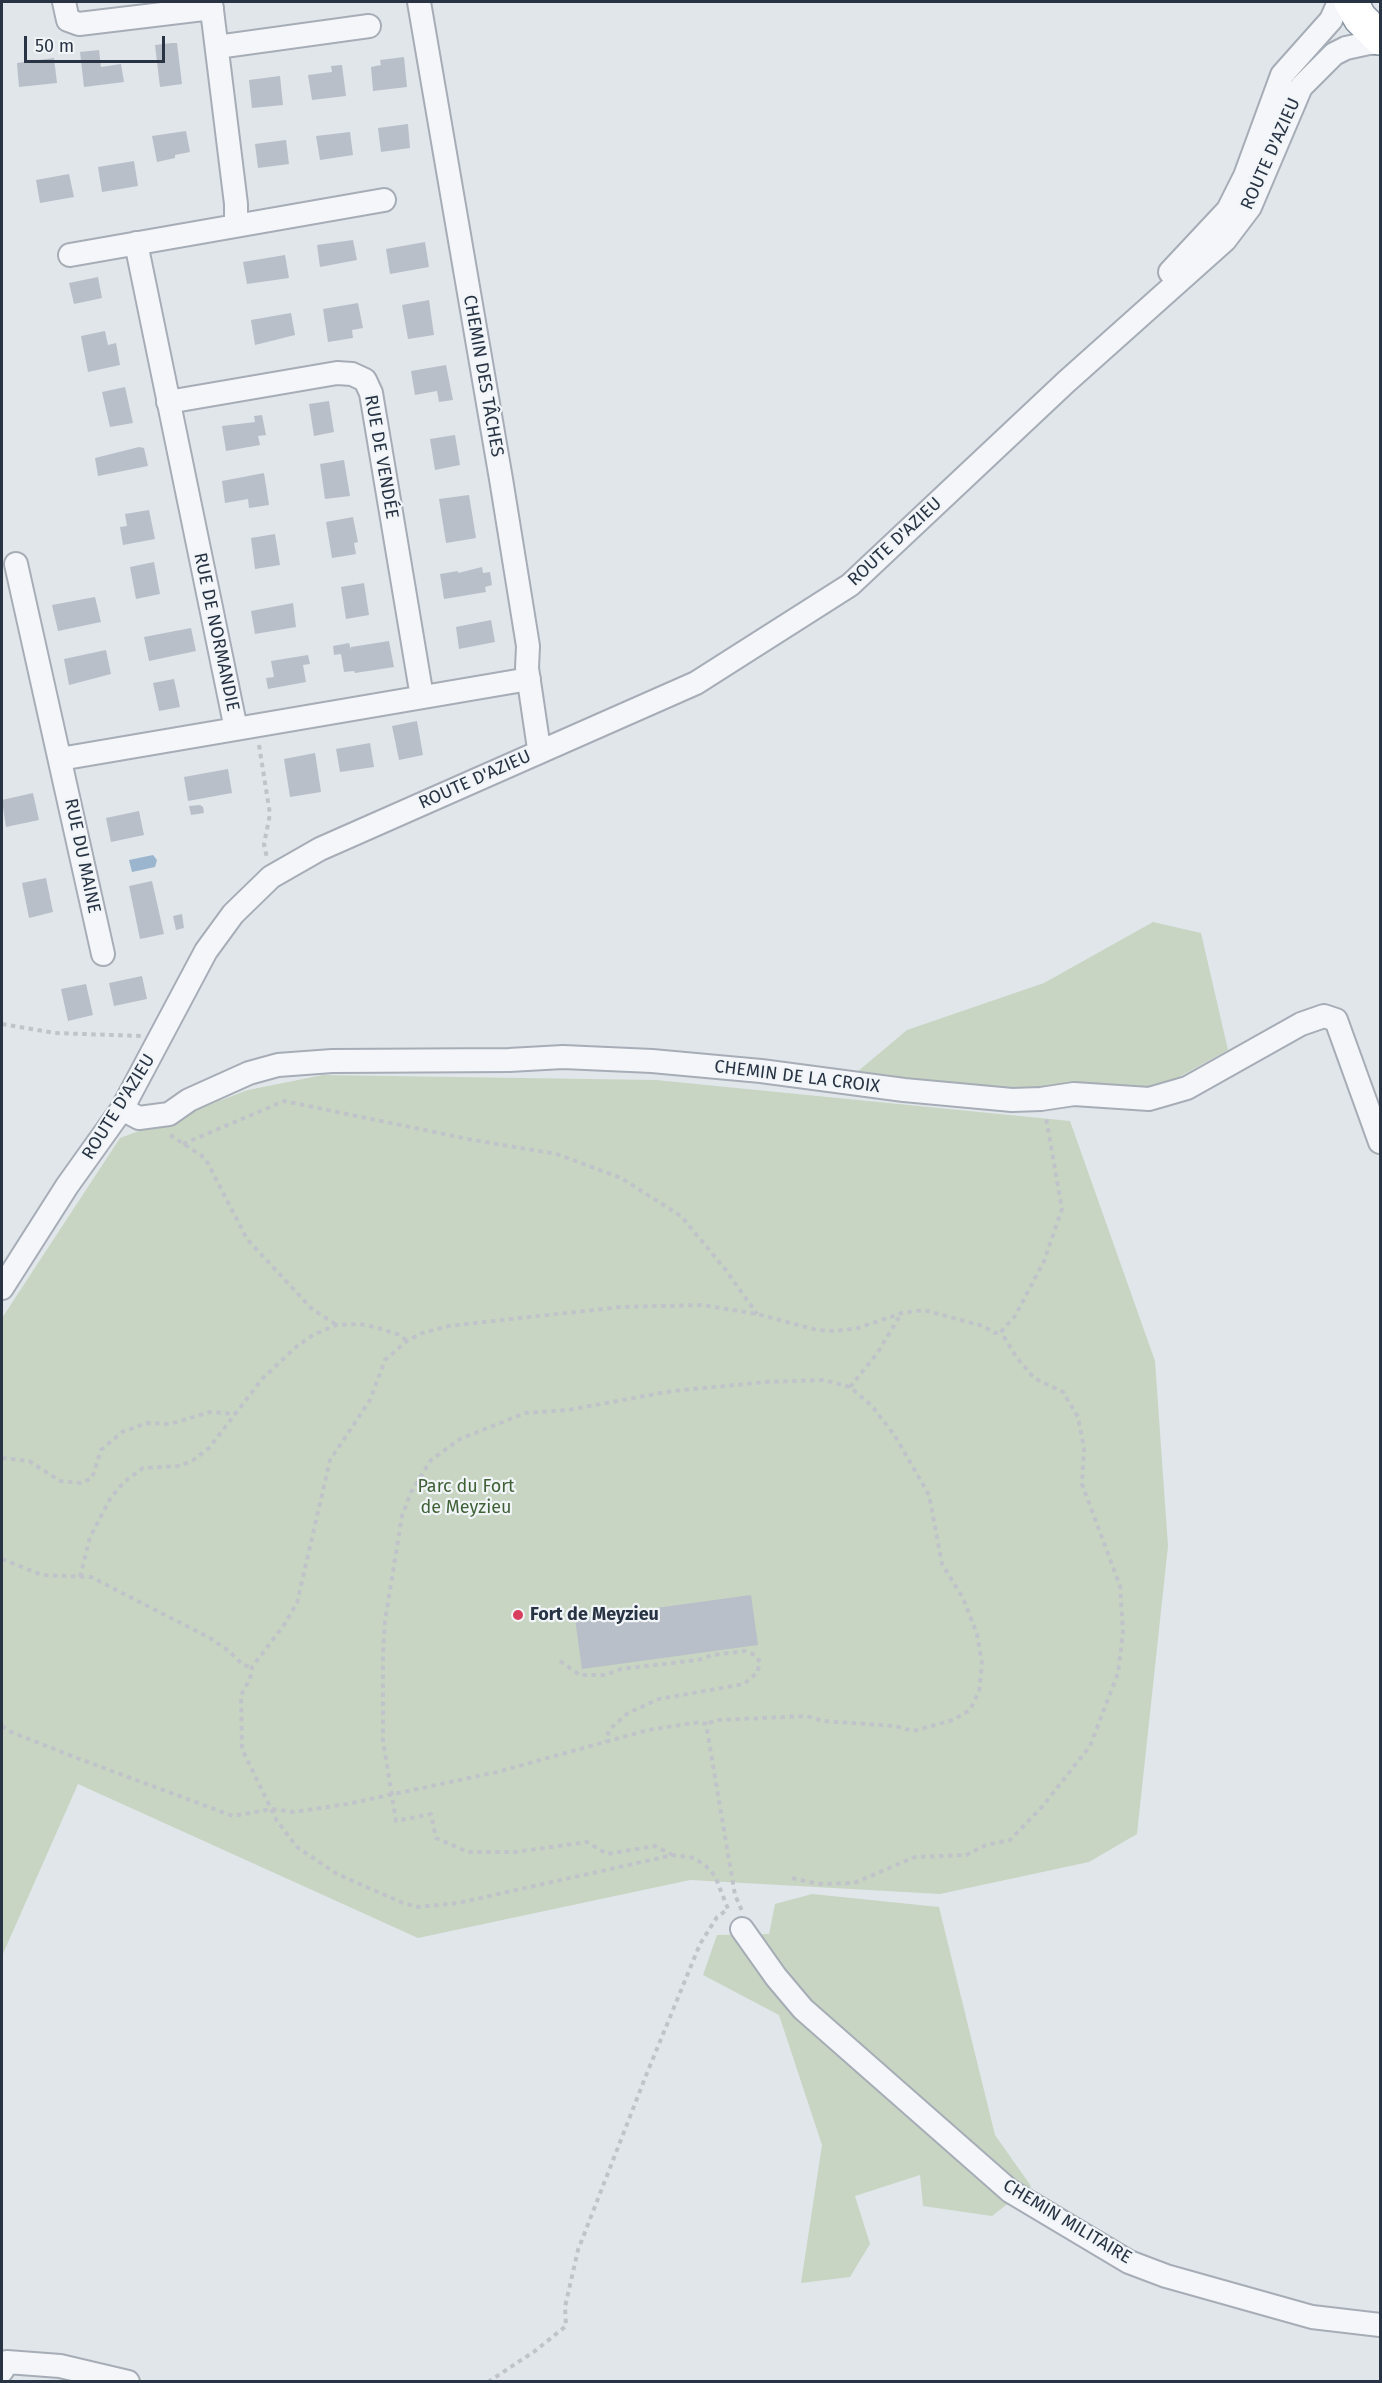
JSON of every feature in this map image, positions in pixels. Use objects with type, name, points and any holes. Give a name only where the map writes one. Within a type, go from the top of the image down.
[{"type":"highway","points":[[1351,2],[1360,18],[1380,38]]},
{"type":"street","points":[[64,2],[68,20],[79,24],[212,5],[236,204],[236,225]]},
{"type":"street","name":"CHEMIN DES TÂCHES","points":[[419,2],[501,479],[528,646],[530,679],[541,751]]},
{"type":"street","name":"ROUTE D'AZIEU","points":[[1066,382],[1228,210],[1245,176],[1282,75],[1331,20],[1339,2]]},
{"type":"street","points":[[217,47],[369,26]]},
{"type":"street","name":"ROUTE D'AZIEU","points":[[2,1288],[67,1186],[122,1109],[206,951],[233,914],[271,877],[320,849],[696,683],[850,585],[1066,382],[1225,240],[1250,207],[1301,87],[1334,54],[1346,48],[1380,43]]},
{"type":"street","points":[[70,255],[384,200]]},
{"type":"street","name":"RUE DE NORMANDIE","points":[[136,243],[168,402],[246,727],[530,679]]},
{"type":"street","name":"RUE DE VENDÉE","points":[[168,402],[337,373],[352,374],[364,380],[371,393],[422,697]]},
{"type":"street","name":"RUE DU MAINE","points":[[16,564],[103,954]]},
{"type":"street","points":[[60,759],[246,727]]},
{"type":"street","name":"CHEMIN DE LA CROIX","points":[[122,1109],[139,1118],[170,1114],[189,1100],[249,1073],[278,1065],[332,1061],[509,1060],[563,1057],[652,1061],[762,1071],[904,1090],[1012,1100],[1074,1094],[1149,1099],[1187,1088],[1301,1024],[1324,1016],[1336,1020],[1380,1142]]},
{"type":"street","name":"CHEMIN MILITAIRE","points":[[742,1921],[776,1977],[803,2009],[1010,2191],[1129,2262],[1167,2276],[1312,2317],[1380,2325]]},
{"type":"street","points":[[4,2367],[60,2366],[128,2382]]},
{"type":"path","points":[[246,727],[270,814],[264,844],[271,877]]},
{"type":"path","points":[[2,1024],[55,1033],[161,1037]]},
{"type":"path","points":[[673,1855],[458,1903],[418,1907],[360,1885],[315,1861],[297,1847],[283,1830],[242,1749],[241,1695],[250,1679],[252,1667],[284,1625],[297,1603],[330,1460],[370,1400],[385,1360],[407,1341],[422,1333],[466,1323],[620,1307],[703,1305],[836,1331],[858,1328],[902,1313],[924,1310],[983,1326],[995,1333],[1001,1332],[1015,1316],[1044,1261],[1062,1209],[1041,1099]]},
{"type":"path","points":[[183,1144],[284,1101],[473,1140],[557,1154],[621,1178],[681,1216],[725,1269],[758,1314]]},
{"type":"path","points":[[172,1136],[205,1158],[247,1239],[311,1308],[336,1325]]},
{"type":"path","points":[[849,1387],[878,1352],[902,1313]]},
{"type":"path","points":[[80,1577],[90,1537],[110,1499],[124,1482],[143,1468],[180,1466],[209,1448],[278,1362],[313,1335],[336,1325],[359,1324],[400,1335],[407,1341]]},
{"type":"path","points":[[792,1878],[818,1884],[854,1883],[915,1857],[966,1855],[986,1845],[1011,1840],[1057,1790],[1090,1746],[1118,1673],[1123,1632],[1120,1586],[1082,1484],[1084,1448],[1078,1417],[1063,1392],[1034,1378],[1017,1358],[1001,1332]]},
{"type":"path","points":[[2,1726],[11,1732],[77,1758],[233,1816],[272,1809],[294,1812],[347,1804],[392,1793],[488,1774],[648,1730],[700,1722],[706,1725],[718,1720],[806,1716],[823,1721],[896,1726],[914,1731],[952,1720],[970,1710],[979,1691],[982,1664],[977,1634],[963,1598],[942,1564],[929,1494],[895,1436],[872,1406],[849,1387],[823,1380],[766,1382],[672,1391],[568,1410],[525,1413],[460,1439],[431,1460],[411,1492],[402,1516],[385,1621],[383,1653],[383,1741],[392,1793],[396,1821],[430,1814],[436,1839],[468,1852],[515,1852],[587,1842],[607,1854],[655,1846],[673,1855],[694,1858],[706,1866],[715,1876],[728,1909],[717,1917],[700,1944],[578,2250],[566,2307],[566,2326],[488,2382]]},
{"type":"path","points":[[2,1458],[29,1461],[60,1481],[81,1484],[92,1478],[101,1450],[122,1432],[147,1423],[170,1424],[210,1412],[235,1414]]},
{"type":"path","points":[[2,1559],[42,1575],[91,1577],[210,1638],[229,1651],[243,1665],[252,1667]]},
{"type":"path","points":[[560,1661],[580,1675],[606,1675],[621,1669],[698,1660],[712,1655],[745,1651],[755,1655],[760,1662],[758,1673],[744,1684],[658,1700],[628,1713],[609,1730],[606,1742]]},
{"type":"path","points":[[706,1725],[735,1895],[742,1921]]},
{"type":"green space","points":[[1153,922],[1201,933],[1228,1050],[1157,1089],[1072,1083],[1010,1091],[857,1072],[907,1030],[1044,983]]},
{"type":"green space","name":"Parc du Fort de Meyzieu","points":[[323,1075],[656,1080],[1070,1121],[1155,1361],[1168,1546],[1137,1834],[1089,1862],[940,1894],[690,1880],[418,1938],[78,1784],[2,1956],[2,1318],[120,1138],[248,1090]]},
{"type":"green space","points":[[812,1894],[939,1907],[995,2135],[1031,2186],[992,2216],[923,2206],[920,2175],[855,2196],[870,2244],[850,2277],[801,2283],[822,2145],[779,2015],[703,1975],[717,1935],[769,1934],[775,1904]]},
{"type":"water","points":[[153,855],[157,860],[155,867],[132,872],[129,860]]},
{"type":"building","points":[[177,43],[182,84],[160,87],[155,45]]},
{"type":"building","points":[[99,50],[101,67],[121,64],[124,82],[84,87],[80,52]]},
{"type":"building","points":[[404,57],[407,87],[373,91],[371,67],[381,65],[380,60]]},
{"type":"building","points":[[54,58],[57,83],[19,87],[17,63]]},
{"type":"building","points":[[342,65],[346,96],[312,100],[308,75],[332,72],[331,66]]},
{"type":"building","points":[[280,76],[283,105],[252,108],[249,80]]},
{"type":"building","points":[[408,124],[410,148],[381,152],[378,128]]},
{"type":"building","points":[[186,131],[190,152],[157,162],[152,136]]},
{"type":"building","points":[[350,132],[353,155],[320,160],[316,136]]},
{"type":"building","points":[[286,140],[289,164],[258,168],[255,144]]},
{"type":"building","points":[[134,161],[138,186],[102,192],[98,167]]},
{"type":"building","points":[[69,174],[74,197],[40,203],[36,180]]},
{"type":"building","points":[[353,240],[357,260],[320,267],[317,245]]},
{"type":"building","points":[[425,242],[429,267],[390,274],[386,249]]},
{"type":"building","points":[[285,255],[289,278],[247,284],[243,262]]},
{"type":"building","points":[[98,277],[102,298],[74,304],[69,283]]},
{"type":"building","points":[[429,300],[434,335],[408,339],[402,305]]},
{"type":"building","points":[[358,303],[363,328],[352,330],[353,338],[328,342],[323,309]]},
{"type":"building","points":[[291,313],[295,335],[255,345],[251,320]]},
{"type":"building","points":[[105,331],[108,345],[116,343],[120,365],[88,372],[81,336]]},
{"type":"building","points":[[446,365],[453,400],[439,402],[437,391],[415,395],[411,371]]},
{"type":"building","points":[[125,387],[133,423],[110,427],[102,392]]},
{"type":"building","points":[[329,401],[334,432],[314,436],[309,404]]},
{"type":"building","points":[[262,415],[266,435],[258,436],[260,445],[226,451],[222,426],[255,422],[254,416]]},
{"type":"building","points":[[455,435],[460,465],[435,470],[430,439]]},
{"type":"building","points":[[139,447],[144,448],[148,466],[98,476],[95,458]]},
{"type":"building","points":[[344,460],[350,496],[325,499],[320,464]]},
{"type":"building","points":[[264,473],[269,505],[249,508],[248,499],[225,503],[222,481]]},
{"type":"building","points":[[469,495],[476,538],[446,543],[439,499]]},
{"type":"building","points":[[149,510],[155,539],[123,545],[120,527],[127,526],[125,514]]},
{"type":"building","points":[[353,517],[358,542],[354,543],[356,554],[332,558],[326,522]]},
{"type":"building","points":[[275,534],[280,565],[255,569],[251,538]]},
{"type":"building","points":[[154,562],[160,594],[136,599],[130,567]]},
{"type":"building","points":[[482,567],[483,573],[490,572],[492,585],[485,587],[486,592],[444,599],[440,574],[458,571],[458,573]]},
{"type":"building","points":[[364,583],[369,615],[346,619],[341,587]]},
{"type":"building","points":[[95,597],[101,622],[58,631],[52,605]]},
{"type":"building","points":[[293,603],[296,627],[255,634],[251,611]]},
{"type":"building","points":[[491,620],[495,642],[459,649],[456,627]]},
{"type":"building","points":[[191,628],[196,651],[149,661],[144,637]]},
{"type":"building","points":[[389,641],[394,667],[355,673],[354,671],[344,672],[341,654],[334,655],[333,646],[349,643],[351,650],[351,647]]},
{"type":"building","points":[[106,650],[111,674],[69,685],[64,659]]},
{"type":"building","points":[[308,655],[310,664],[303,665],[306,682],[268,689],[266,678],[274,677],[271,661]]},
{"type":"building","points":[[174,679],[180,707],[159,711],[153,683]]},
{"type":"building","points":[[417,721],[423,755],[399,760],[392,726]]},
{"type":"building","points":[[370,743],[374,767],[340,772],[336,749]]},
{"type":"building","points":[[315,753],[321,792],[290,797],[284,759]]},
{"type":"building","points":[[228,769],[232,793],[188,801],[184,777]]},
{"type":"building","points":[[33,793],[39,820],[6,827],[2,800]]},
{"type":"building","points":[[200,805],[204,813],[191,815],[189,806]]},
{"type":"building","points":[[139,811],[144,835],[111,842],[106,818]]},
{"type":"building","points":[[46,878],[53,912],[29,918],[22,883]]},
{"type":"building","points":[[152,881],[164,934],[140,939],[129,886]]},
{"type":"building","points":[[182,914],[184,928],[176,930],[173,916]]},
{"type":"building","points":[[142,976],[147,999],[114,1006],[109,983]]},
{"type":"building","points":[[86,984],[93,1015],[68,1021],[61,989]]},
{"type":"building","points":[[751,1595],[758,1645],[582,1669],[575,1619]]},
{"type":"place","name":"Fort de Meyzieu","points":[[518,1615]]}]
